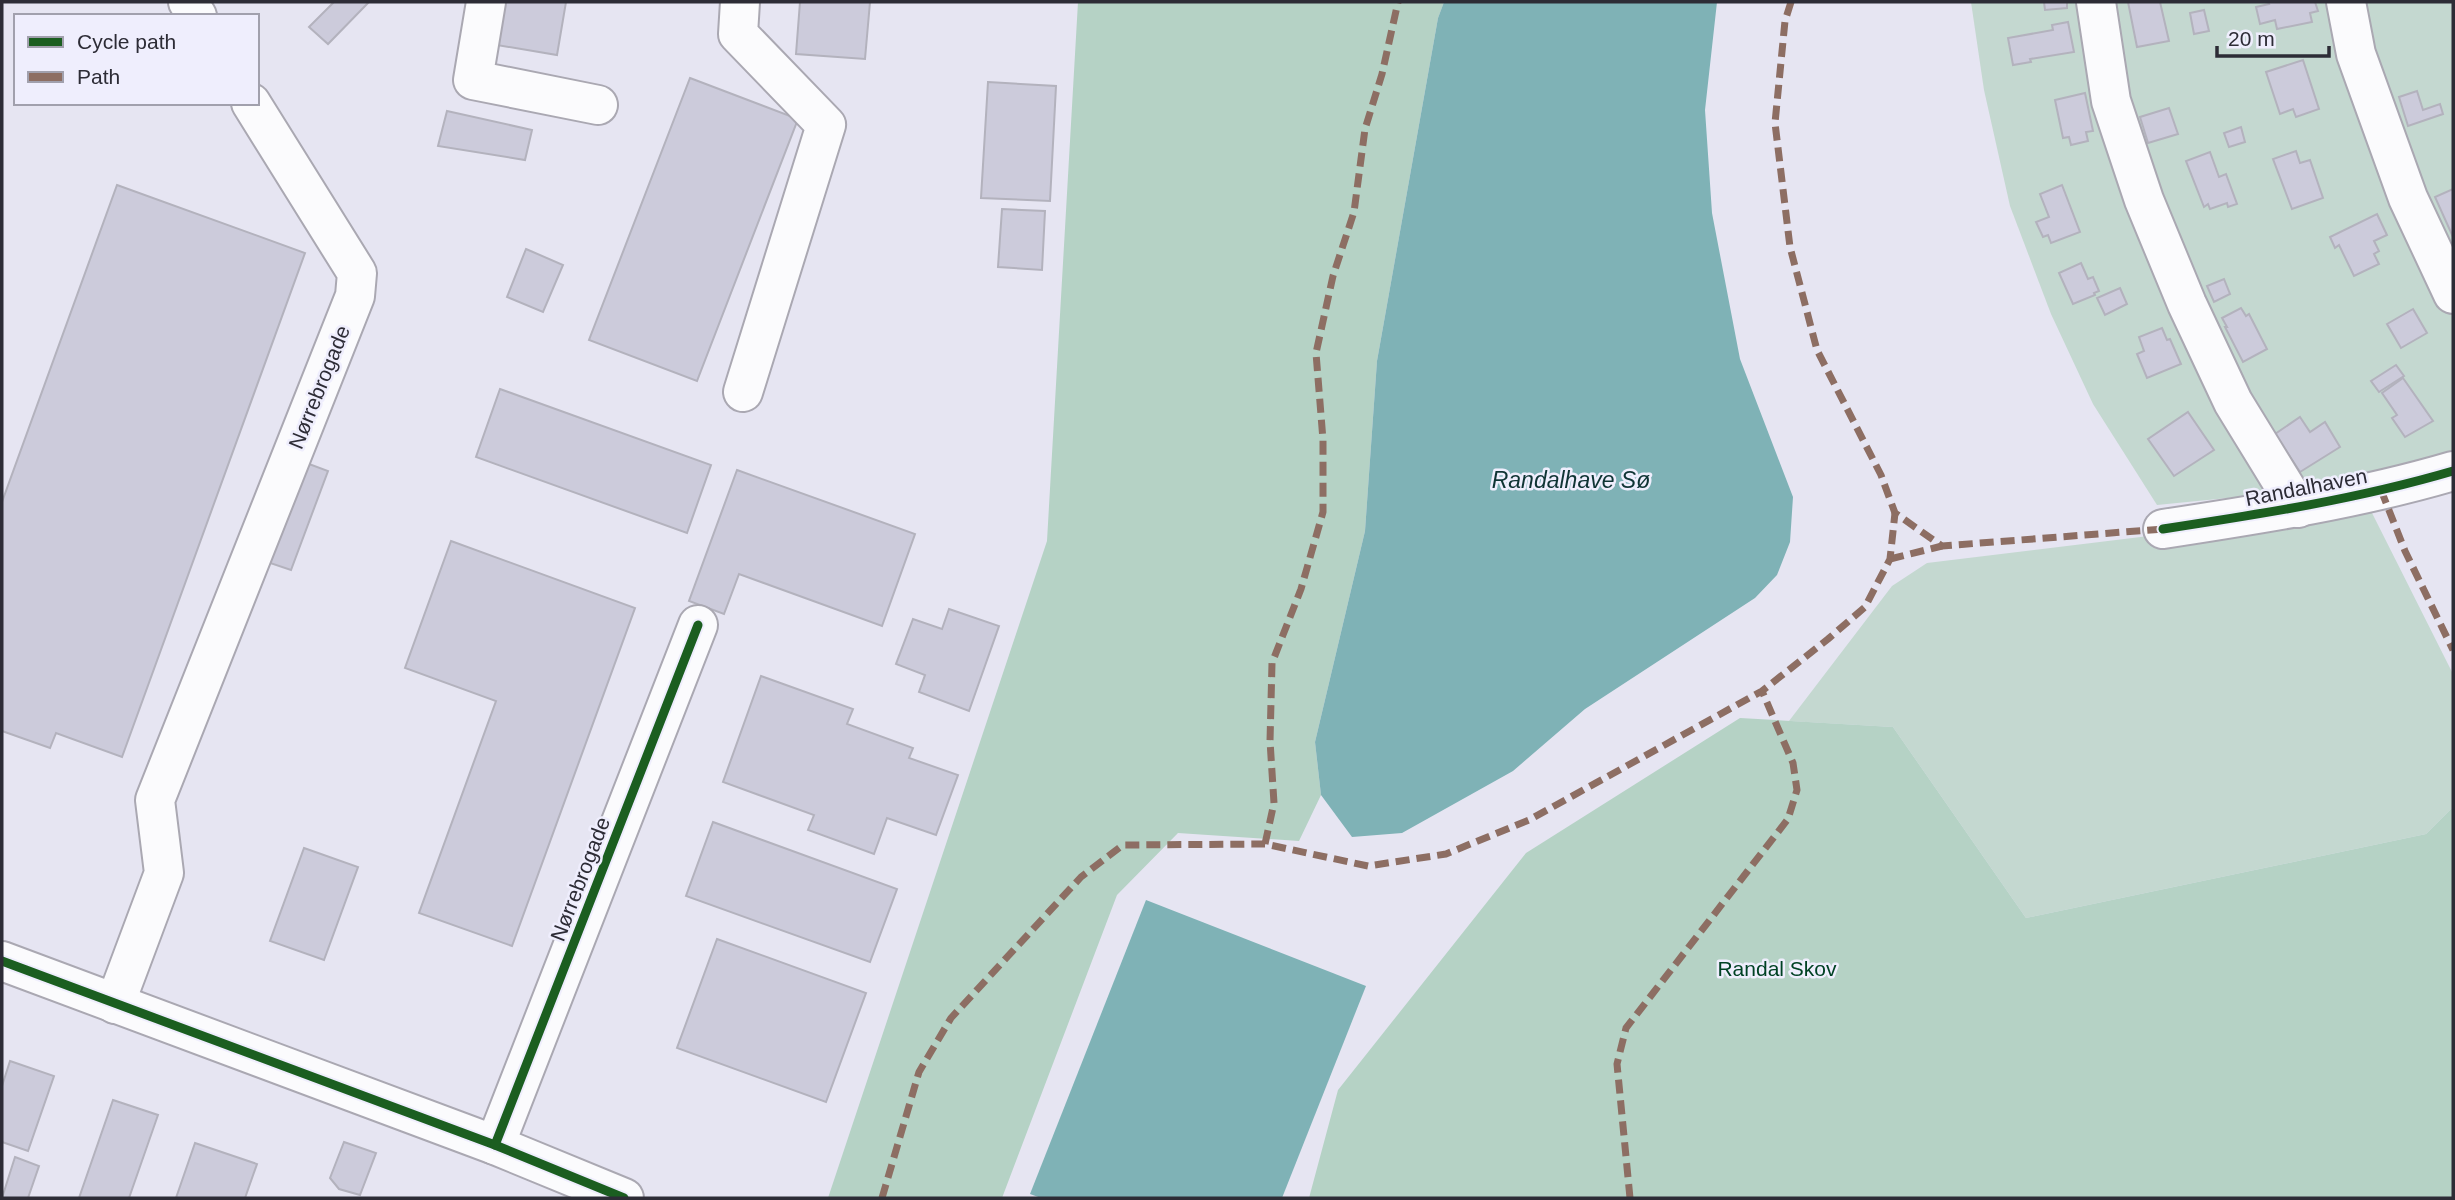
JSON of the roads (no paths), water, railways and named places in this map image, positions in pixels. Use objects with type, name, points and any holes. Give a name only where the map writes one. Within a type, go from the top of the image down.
[{"type":"street","points":[[486,2],[473,80],[598,105]]},
{"type":"street","points":[[740,2],[738,34],[826,125],[743,392]]},
{"type":"street","name":"Randalhaven","points":[[2096,2],[2111,101],[2144,200],[2187,304],[2233,402],[2298,508]]},
{"type":"street","points":[[2346,2],[2356,54],[2408,198],[2453,294]]},
{"type":"street","name":"Nørrebrogade","points":[[115,1004],[164,873],[155,800],[355,296],[357,273],[252,105]]},
{"type":"street","name":"Randalhaven","points":[[2163,530],[2298,508],[2412,483],[2453,471]]},
{"type":"street","name":"Nørrebrogade","points":[[495,1145],[698,625]]},
{"type":"street","points":[[2,961],[495,1145],[624,1198]]},
{"type":"water","name":"Randalhave Sø","points":[[1444,2],[1717,2],[1705,110],[1712,213],[1740,359],[1793,497],[1790,542],[1777,575],[1755,598],[1585,709],[1513,771],[1402,833],[1352,837],[1321,795],[1315,742],[1365,531],[1377,361],[1438,18]]},
{"type":"water","points":[[1146,900],[1366,986],[1282,1198],[1041,1198],[1030,1194]]},
{"type":"park label","name":"Randal Skov","points":[[1777,968]]}]
